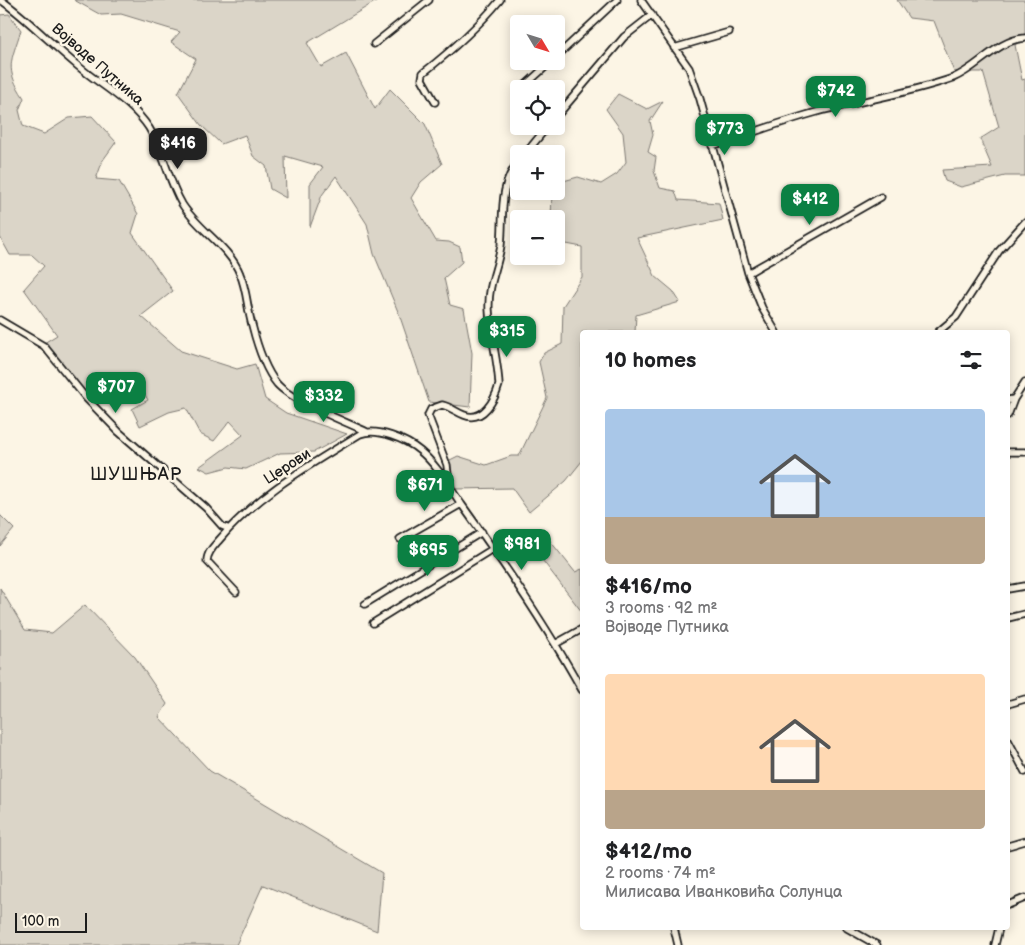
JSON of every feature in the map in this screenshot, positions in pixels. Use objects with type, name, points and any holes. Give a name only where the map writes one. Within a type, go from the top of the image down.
[{"type":"street","name":"Војводе Путника","points":[[1,0],[27,19],[80,68],[124,101],[148,127],[156,140],[174,189],[182,204],[195,222],[231,259],[240,272],[252,326],[267,370],[277,384],[291,395],[367,432]]},
{"type":"street","points":[[374,44],[429,0]]},
{"type":"street","points":[[435,102],[422,79],[423,73],[453,50],[482,22],[500,0]]},
{"type":"street","points":[[565,49],[617,0]]},
{"type":"street","points":[[642,0],[689,68],[700,99],[748,273],[762,308],[775,330]]},
{"type":"street","points":[[565,106],[624,36],[652,15]]},
{"type":"street","points":[[674,48],[729,32]]},
{"type":"street","points":[[712,146],[823,111],[904,94],[956,76],[1004,45],[1017,39],[1025,38]]},
{"type":"street","points":[[531,80],[542,70]]},
{"type":"street","points":[[532,145],[541,135]]},
{"type":"street","points":[[450,487],[448,465],[428,415],[431,409],[442,405],[456,409],[464,415],[471,416],[488,408],[496,396],[499,385],[489,310],[491,280],[500,247],[503,194],[510,173]]},
{"type":"street","points":[[748,273],[881,197]]},
{"type":"street","points":[[940,330],[956,316],[968,301],[976,284],[999,251],[1025,222]]},
{"type":"street","points":[[0,320],[44,346],[86,398],[119,432],[206,508],[222,526],[227,528]]},
{"type":"street","points":[[1011,400],[1025,382]]},
{"type":"street","points":[[367,432],[408,442],[437,468],[494,548],[557,643],[580,686]]},
{"type":"street","name":"Церови","points":[[236,592],[207,561],[208,554],[227,528],[271,490],[367,432]]},
{"type":"street","points":[[1010,452],[1025,452]]},
{"type":"street","points":[[400,539],[461,504]]},
{"type":"street","points":[[365,604],[482,532]]},
{"type":"street","points":[[373,623],[494,548]]},
{"type":"street","points":[[1010,589],[1025,586]]},
{"type":"street","points":[[1010,618],[1025,614]]},
{"type":"street","points":[[557,643],[580,630]]},
{"type":"street","points":[[1010,703],[1025,699]]},
{"type":"street","points":[[1010,744],[1025,772]]},
{"type":"street","points":[[1010,845],[1025,841]]},
{"type":"street","points":[[1010,904],[1025,898]]},
{"type":"street","points":[[674,930],[678,945]]},
{"type":"street","points":[[851,930],[877,945]]},
{"type":"street","points":[[995,945],[999,930]]},
{"type":"shaded area","points":[[74,0],[378,0],[307,43],[321,67],[346,53],[375,109],[390,89],[425,124],[442,164],[421,182],[411,198],[436,241],[449,242],[460,247],[462,262],[444,278],[450,305],[464,309],[472,353],[470,407],[429,402],[399,314],[374,254],[367,224],[336,176],[322,195],[310,227],[310,184],[323,167],[285,156],[286,198],[270,189],[266,166],[253,156],[245,135],[221,144],[201,125],[178,93],[196,59],[171,42],[180,32],[121,14],[101,15]]},
{"type":"shaded area","points":[[897,0],[1025,0],[1025,38],[1015,45],[1022,80],[1025,79],[1025,176],[1005,176],[961,187],[945,181],[942,170],[992,167],[980,139],[999,127],[983,72],[954,72],[934,21],[909,18]]},
{"type":"shaded area","points":[[9,14],[21,30],[11,65],[14,79],[24,98],[19,110],[23,126],[44,134],[69,118],[92,116],[116,142],[103,160],[96,179],[119,181],[138,214],[132,233],[173,291],[141,316],[181,351],[237,369],[255,364],[265,399],[286,413],[347,434],[314,452],[280,453],[246,469],[228,467],[209,472],[199,467],[243,435],[230,421],[214,441],[200,434],[186,408],[169,412],[140,426],[132,409],[148,400],[136,379],[96,405],[44,343],[57,335],[24,289],[44,266],[32,255],[10,255],[0,237],[0,15]]},
{"type":"shaded area","points":[[618,94],[647,109],[663,101],[650,121],[653,135],[648,152],[656,157],[654,171],[660,188],[675,191],[678,200],[719,203],[723,220],[637,238],[655,276],[673,291],[680,302],[636,315],[635,330],[580,330],[580,464],[566,481],[529,512],[512,488],[456,489],[448,461],[458,456],[486,465],[511,456],[519,456],[547,398],[539,362],[544,353],[562,344],[563,306],[582,277],[582,247],[565,244],[565,210],[551,210],[552,200],[565,200],[565,181],[578,177],[601,184],[617,174],[626,162],[623,133],[606,109]]},
{"type":"shaded area","points":[[0,515],[14,529],[0,546]]},
{"type":"shaded area","points":[[547,537],[575,572],[580,570],[580,609],[533,548]]},
{"type":"shaded area","points":[[0,588],[25,630],[52,633],[85,605],[135,657],[167,704],[159,717],[210,771],[382,873],[377,931],[263,885],[236,945],[0,945]]},
{"type":"district","name":"ШУШЊАР","points":[[136,474]]}]
